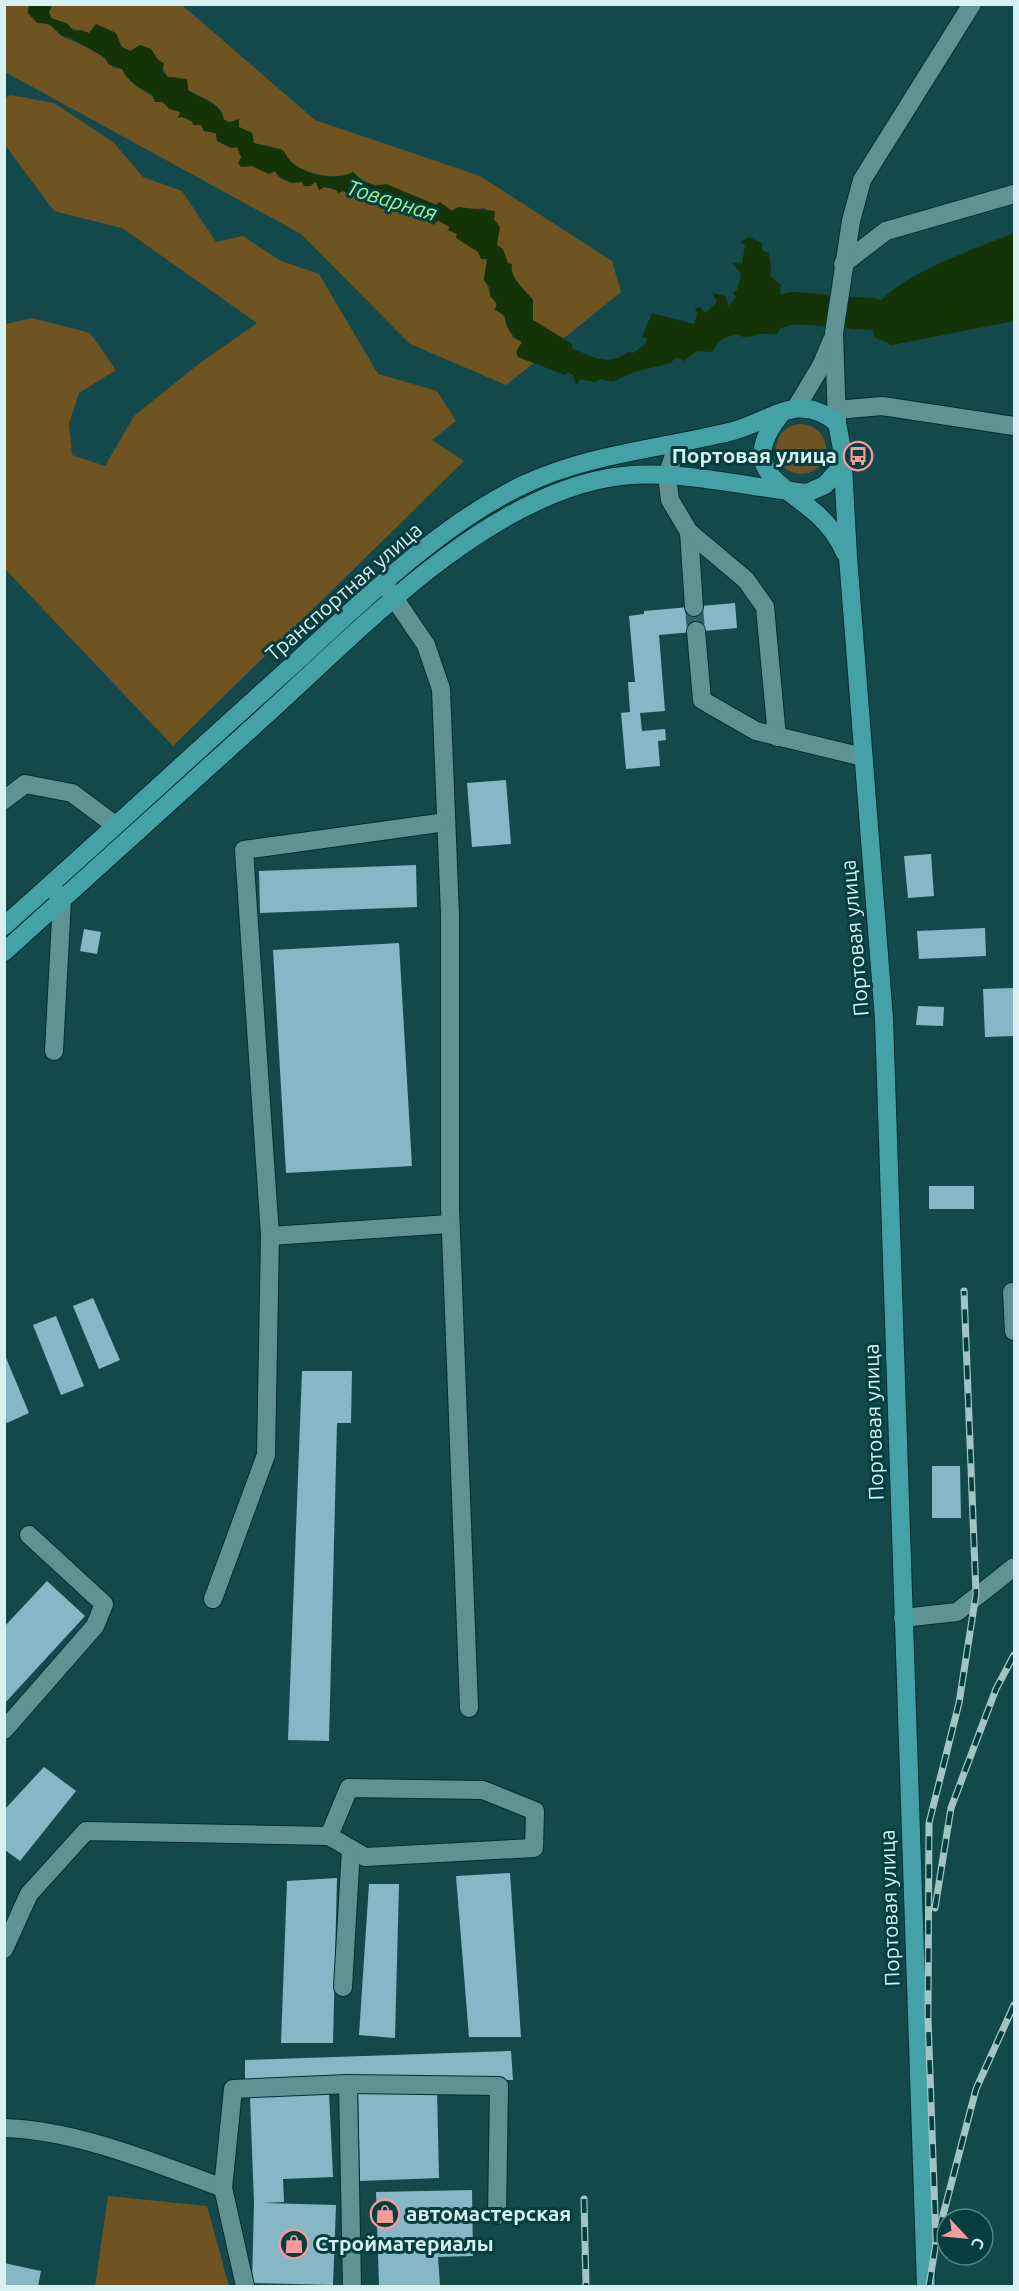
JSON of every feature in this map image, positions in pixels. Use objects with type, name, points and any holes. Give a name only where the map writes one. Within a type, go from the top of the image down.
[{"type":"main road","points":[[783,489],[766,468],[762,455],[766,435],[789,410],[819,411],[836,417],[842,465]]},
{"type":"main road","name":"Транспортная улица","points":[[4,926],[383,582],[492,501],[522,485],[598,458],[732,432],[789,410]]},
{"type":"main road","name":"Транспортная улица","points":[[4,952],[394,598],[484,531],[540,498],[600,479],[627,475],[667,476],[807,493],[820,489],[835,477],[842,465]]},
{"type":"main road","name":"Портовая улица","points":[[842,465],[884,1019],[926,2286]]},
{"type":"main road","name":"Портовая улица","points":[[783,489],[828,525],[848,557]]},
{"type":"street","points":[[972,4],[862,180],[843,264],[834,333],[836,417],[882,406],[1014,426]]},
{"type":"street","points":[[843,264],[886,231],[1014,194]]},
{"type":"street","points":[[789,410],[821,366],[834,333]]},
{"type":"street","points":[[678,443],[667,476],[670,500],[689,532],[746,580],[765,607],[777,737]]},
{"type":"street","points":[[689,532],[694,607]]},
{"type":"street","points":[[383,582],[426,645],[441,689],[450,915],[450,1224],[469,1708]]},
{"type":"street","points":[[696,631],[702,700],[756,731],[863,757]]},
{"type":"street","points":[[4,800],[25,784],[72,793],[115,825]]},
{"type":"street","points":[[213,1599],[266,1455],[270,1236],[244,850],[446,822]]},
{"type":"street","points":[[51,884],[62,900],[54,1051]]},
{"type":"street","points":[[270,1236],[450,1224]]},
{"type":"street","points":[[1012,1292],[1014,1331]]},
{"type":"street","points":[[4,1730],[95,1626],[104,1604],[29,1535]]},
{"type":"street","points":[[903,1618],[957,1612],[1014,1567]]},
{"type":"street","points":[[4,1949],[29,1894],[86,1831],[329,1836],[365,1857],[534,1848],[535,1811],[483,1790],[349,1788],[329,1836]]},
{"type":"street","points":[[343,1987],[351,1849]]},
{"type":"street","points":[[348,2084],[352,2286]]},
{"type":"street","points":[[245,2286],[223,2188],[233,2089],[348,2084],[499,2086],[497,2215]]},
{"type":"street","points":[[4,2128],[48,2132],[140,2158],[223,2188]]},
{"type":"shaded area","points":[[4,5],[29,5],[28,13],[35,19],[54,28],[62,36],[96,52],[113,68],[123,69],[139,88],[180,112],[182,117],[201,125],[204,131],[216,133],[217,141],[231,148],[237,147],[246,161],[269,174],[276,171],[278,176],[291,183],[316,181],[319,190],[324,187],[362,195],[382,203],[391,199],[399,208],[414,210],[426,219],[435,220],[451,228],[487,259],[484,280],[513,338],[522,342],[518,357],[534,363],[506,385],[410,344],[301,234],[5,72]]},
{"type":"shaded area","points":[[52,5],[182,5],[315,120],[480,176],[612,261],[621,292],[563,339],[533,320],[533,300],[515,280],[497,245],[497,224],[485,208],[468,210],[458,207],[451,211],[386,184],[368,183],[353,172],[347,175],[330,176],[303,169],[275,148],[254,143],[252,133],[224,120],[215,105],[188,90],[188,84],[175,77],[168,77],[151,49],[140,45],[131,51],[70,28],[51,18],[49,12]]},
{"type":"shaded area","points":[[10,95],[54,103],[113,142],[143,177],[182,191],[216,242],[243,236],[281,261],[319,274],[378,374],[437,391],[456,421],[432,440],[464,461],[173,746],[5,569],[5,324],[32,318],[90,333],[116,370],[79,393],[69,423],[72,455],[105,466],[134,416],[200,363],[257,323],[122,228],[54,211],[5,145],[5,98]]},
{"type":"shaded area","points":[[796,424],[806,424],[819,431],[826,444],[826,454],[819,467],[806,474],[796,474],[787,470],[780,463],[776,454],[776,444],[780,435],[787,428]]},
{"type":"shaded area","points":[[108,2196],[207,2206],[229,2286],[95,2286]]},
{"type":"water","points":[[29,5],[52,5],[49,12],[51,18],[68,24],[73,31],[81,30],[89,33],[96,24],[116,33],[122,47],[130,51],[140,45],[151,49],[158,60],[164,63],[162,71],[168,77],[187,79],[188,90],[215,105],[224,120],[230,122],[239,119],[239,127],[252,133],[254,143],[282,150],[295,165],[311,173],[338,176],[353,172],[363,181],[375,186],[386,184],[436,205],[440,202],[452,211],[458,207],[495,211],[494,219],[500,227],[497,245],[503,249],[508,263],[512,264],[515,278],[533,300],[533,320],[572,344],[572,348],[586,354],[607,360],[622,356],[629,351],[633,353],[645,344],[647,339],[642,337],[652,313],[694,324],[697,314],[695,308],[700,307],[705,313],[717,302],[712,293],[726,296],[728,306],[736,297],[733,293],[737,290],[741,274],[732,262],[742,264],[745,245],[740,242],[749,237],[762,243],[762,250],[769,253],[770,276],[781,285],[780,293],[788,301],[788,314],[777,334],[733,335],[721,340],[712,352],[697,351],[684,361],[676,357],[671,363],[634,372],[612,382],[601,379],[595,382],[580,379],[576,386],[573,375],[568,372],[565,375],[518,357],[516,352],[522,342],[510,331],[505,316],[495,310],[497,303],[490,296],[490,287],[484,280],[487,259],[481,259],[478,252],[456,238],[457,234],[448,230],[450,227],[438,220],[434,225],[423,215],[417,220],[416,212],[406,207],[394,207],[391,199],[382,203],[365,199],[362,195],[352,196],[343,191],[338,193],[336,190],[324,187],[319,190],[316,182],[310,186],[304,186],[302,182],[294,183],[283,179],[275,171],[269,174],[252,166],[241,167],[238,163],[241,157],[237,147],[232,148],[217,141],[216,133],[204,131],[201,125],[193,125],[192,121],[182,117],[178,118],[180,112],[169,109],[163,102],[155,102],[152,94],[134,84],[122,69],[108,64],[106,58],[69,37],[62,36],[49,24],[37,23],[28,13]]},
{"type":"water","points":[[1014,233],[1014,321],[892,345],[874,337],[873,314],[881,301],[895,289],[935,266]]},
{"type":"building","points":[[735,603],[737,628],[659,635],[665,711],[640,713],[642,731],[665,729],[666,740],[658,741],[660,766],[626,769],[621,713],[630,712],[628,682],[635,682],[629,616],[644,614],[644,611]]},
{"type":"building","points":[[506,780],[511,844],[472,847],[467,783]]},
{"type":"building","points":[[931,854],[934,896],[908,898],[904,856]]},
{"type":"building","points":[[416,865],[417,907],[260,913],[259,871]]},
{"type":"building","points":[[985,928],[986,956],[919,959],[917,931]]},
{"type":"building","points":[[84,929],[101,932],[97,954],[80,951]]},
{"type":"building","points":[[399,943],[412,1166],[286,1173],[273,950]]},
{"type":"building","points":[[1014,988],[1014,1036],[985,1037],[983,989]]},
{"type":"building","points":[[918,1006],[944,1007],[943,1026],[916,1025]]},
{"type":"building","points":[[929,1186],[974,1186],[974,1209],[929,1209]]},
{"type":"building","points":[[93,1298],[120,1360],[99,1369],[73,1306]]},
{"type":"building","points":[[56,1316],[84,1386],[61,1395],[33,1325]]},
{"type":"building","points":[[4,1353],[29,1413],[7,1423],[4,1418]]},
{"type":"building","points":[[302,1371],[352,1371],[351,1423],[337,1423],[329,1741],[288,1740]]},
{"type":"building","points":[[932,1466],[960,1466],[961,1518],[932,1518]]},
{"type":"building","points":[[47,1581],[85,1616],[4,1704],[4,1627]]},
{"type":"building","points":[[44,1767],[76,1791],[20,1861],[5,1850],[5,1809]]},
{"type":"building","points":[[510,1873],[521,2037],[469,2037],[456,1876]]},
{"type":"building","points":[[337,1878],[333,2043],[281,2043],[287,1881]]},
{"type":"building","points":[[369,1884],[399,1884],[395,2038],[359,2035]]},
{"type":"building","points":[[511,2051],[513,2080],[245,2082],[245,2060]]},
{"type":"building","points":[[437,2090],[439,2178],[360,2181],[358,2092]]},
{"type":"building","points":[[329,2093],[333,2177],[283,2179],[284,2202],[263,2203],[336,2205],[333,2285],[252,2283],[254,2203],[250,2097]]},
{"type":"building","points":[[472,2190],[473,2256],[438,2257],[440,2286],[379,2286],[376,2192]]},
{"type":"building","points":[[4,2263],[41,2271],[38,2286],[4,2286]]},
{"type":"waterway","name":"Товарная","points":[[746,321],[793,308],[821,310]]},
{"type":"waterway","name":"Товарная","points":[[853,313],[873,314]]},
{"type":"tunnel","points":[[694,607],[696,631]]},
{"type":"railway","points":[[935,2214],[928,2018],[929,1823],[959,1703],[976,1594],[964,1291]]},
{"type":"railway","points":[[935,1908],[951,1808],[996,1689],[1014,1655]]},
{"type":"railway","points":[[929,2286],[936,2242],[976,2089],[1014,2005]]},
{"type":"railway","points":[[584,2199],[586,2286]]},
{"type":"place","name":"Портовая улица","points":[[858,456]]},
{"type":"place","name":"автомастерская","points":[[385,2214]]},
{"type":"place","name":"Стройматериалы","points":[[294,2244]]}]
